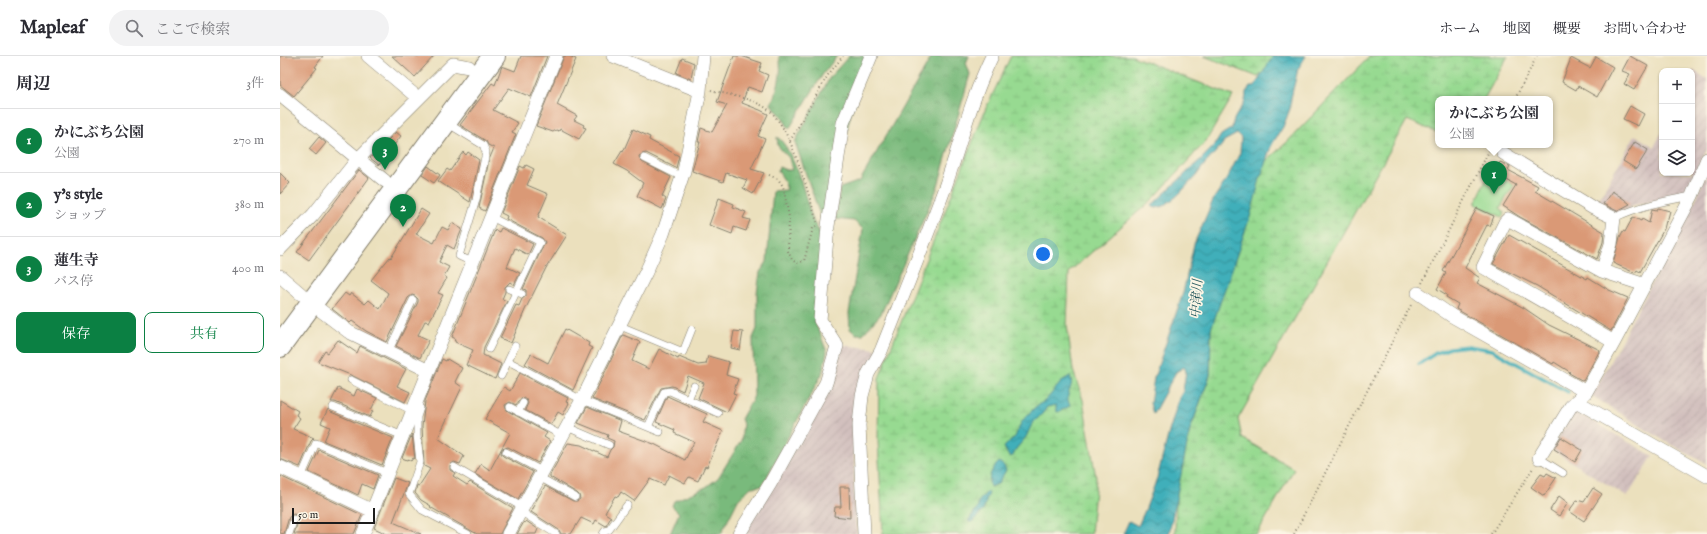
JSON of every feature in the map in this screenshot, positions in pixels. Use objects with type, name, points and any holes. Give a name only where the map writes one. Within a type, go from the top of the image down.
[{"type":"highway","points":[[280,322],[306,299],[446,122],[494,56]]},
{"type":"highway","points":[[280,346],[306,299],[385,181],[474,62]]},
{"type":"street","points":[[368,56],[418,98]]},
{"type":"street","points":[[363,534],[556,56]]},
{"type":"street","points":[[613,56],[700,89]]},
{"type":"street","points":[[508,534],[582,400],[618,325],[646,272],[663,234],[682,177],[700,89],[703,56]]},
{"type":"street","points":[[739,534],[770,484],[826,384],[837,346],[820,320],[828,226],[843,123],[871,56]]},
{"type":"street","points":[[864,534],[859,425],[862,396],[868,374],[881,351],[944,189],[968,114],[983,74],[992,56]]},
{"type":"street","points":[[280,249],[313,214],[357,160],[453,64],[474,62]]},
{"type":"street","points":[[280,95],[357,160],[385,181]]},
{"type":"street","points":[[1504,153],[1519,167],[1614,218],[1611,244],[1602,270]]},
{"type":"street","points":[[1539,458],[1571,406],[1586,392],[1692,196],[1707,159]]},
{"type":"street","points":[[1614,342],[1483,267],[1505,222],[1508,219],[1602,270],[1645,285]]},
{"type":"street","points":[[280,276],[306,299],[349,332],[429,371]]},
{"type":"street","points":[[1418,293],[1452,316],[1586,392]]},
{"type":"street","points":[[1576,401],[1707,476]]},
{"type":"street","points":[[280,467],[373,511]]},
{"type":"lane","points":[[446,122],[483,146],[486,152],[476,200],[459,256],[472,262]]},
{"type":"lane","points":[[644,158],[682,177]]},
{"type":"lane","points":[[1614,218],[1631,210],[1651,204],[1692,196]]},
{"type":"lane","points":[[489,349],[496,343],[543,243],[491,217]]},
{"type":"lane","points":[[509,289],[519,293]]},
{"type":"lane","points":[[388,352],[413,300]]},
{"type":"lane","points":[[618,325],[683,352],[692,328]]},
{"type":"lane","points":[[500,376],[515,346]]},
{"type":"lane","points":[[508,361],[582,400],[660,432]]},
{"type":"lane","points":[[351,380],[413,411]]},
{"type":"lane","points":[[688,399],[694,386]]},
{"type":"lane","points":[[648,427],[664,392],[670,390],[718,412]]},
{"type":"lane","points":[[419,396],[421,404],[417,417],[417,435],[420,462],[409,494],[422,510],[468,534]]},
{"type":"lane","points":[[518,412],[523,403]]},
{"type":"lane","points":[[510,407],[557,433],[564,432],[609,445]]},
{"type":"lane","points":[[333,408],[403,436]]},
{"type":"lane","points":[[301,477],[316,442],[387,473]]},
{"type":"lane","points":[[506,452],[575,497]]},
{"type":"lane","points":[[1539,458],[1563,473]]},
{"type":"lane","points":[[464,473],[468,466]]},
{"type":"lane","points":[[454,467],[521,509],[556,534]]},
{"type":"lane","points":[[603,534],[605,531],[609,530],[619,510],[627,505]]},
{"type":"lane","points":[[289,534],[294,518]]},
{"type":"path","points":[[790,140],[828,75],[843,56]]},
{"type":"path","points":[[1517,96],[1537,56]]},
{"type":"path","points":[[700,89],[754,102],[767,108],[775,117],[790,140],[817,224],[819,224],[813,228],[804,260],[797,263],[792,260],[788,251],[790,216],[783,186],[778,179],[769,175]]},
{"type":"path","points":[[1294,534],[1490,148]]},
{"type":"path","points":[[1490,534],[1539,458]]},
{"type":"shaded area","points":[[1695,71],[1707,79],[1707,149],[1695,176]]},
{"type":"shaded area","points":[[1635,135],[1654,147],[1659,138],[1659,176],[1695,176],[1687,194],[1635,205],[1616,215],[1595,206]]},
{"type":"shaded area","points":[[1707,173],[1707,464],[1668,443],[1592,396],[1697,197]]},
{"type":"shaded area","points":[[843,345],[877,349],[854,430],[854,505],[857,534],[743,534],[827,394]]},
{"type":"shaded area","points":[[1574,411],[1653,456],[1627,497],[1551,449]]},
{"type":"green space","points":[[779,56],[837,56],[823,74],[789,129],[783,118],[771,104],[776,92],[780,74]]},
{"type":"green space","points":[[849,56],[865,56],[825,219],[821,218],[795,142],[830,77]]},
{"type":"green space","points":[[932,56],[969,56],[966,63],[970,74],[937,189],[881,314],[863,334],[856,334],[850,329],[849,313],[863,229],[854,221],[835,219],[840,188],[860,181]]},
{"type":"green space","points":[[1011,56],[1132,56],[1233,96],[1206,141],[1154,198],[1069,272],[1067,325],[1073,370],[1083,400],[1096,478],[1091,534],[883,534],[878,441],[879,378],[986,108]]},
{"type":"green space","points":[[1204,56],[1283,56],[1258,77]]},
{"type":"green space","points":[[1370,56],[1508,56],[1486,96],[1435,96],[1435,132],[1407,120],[1238,419],[1242,438],[1294,469],[1257,534],[1175,534],[1176,499],[1182,464],[1190,430],[1210,375],[1211,329],[1226,197],[1286,143]]},
{"type":"green space","points":[[777,137],[789,152],[803,188],[813,221],[819,231],[823,232],[815,322],[827,352],[822,374],[762,486],[751,487],[738,500],[721,534],[670,534],[679,513],[672,506],[674,501],[706,487],[718,478],[741,441],[743,424],[741,419],[754,396],[753,338],[757,329],[757,293],[760,272],[767,262],[773,191],[787,190],[784,180],[778,171],[779,167],[786,170],[792,170],[789,158],[778,146]]},
{"type":"green space","points":[[1490,172],[1514,185],[1500,208],[1505,212],[1502,217],[1475,204]]},
{"type":"water","name":"中津川","points":[[1273,56],[1306,56],[1298,69],[1290,109],[1283,127],[1271,146],[1250,217],[1211,329],[1210,375],[1190,430],[1169,534],[1123,534],[1129,521],[1138,526],[1146,508],[1157,478],[1179,398],[1183,391],[1186,371],[1184,367],[1176,372],[1153,414],[1150,403],[1154,378],[1183,293],[1194,244],[1214,198],[1225,182],[1240,153],[1241,138],[1237,134],[1224,141],[1196,176],[1177,196],[1164,206],[1156,208],[1151,206],[1214,146],[1221,135],[1232,128],[1235,118],[1246,97],[1246,92],[1250,87],[1254,87]]},
{"type":"water","points":[[1070,376],[1072,383],[1068,394],[1068,401],[1070,406],[1058,412],[1056,411],[1056,405],[1047,407],[1032,424],[1026,437],[1016,449],[1013,456],[1009,457],[1004,447],[1015,437],[1022,421],[1035,407],[1046,400],[1063,380]]},
{"type":"water","points":[[999,462],[1006,470],[998,484],[990,487],[989,480],[991,473]]},
{"type":"water","points":[[988,491],[989,493],[983,511],[972,522],[968,521],[978,507],[978,502]]},
{"type":"building","points":[[280,56],[323,56],[315,67],[317,68],[294,96],[280,85]]},
{"type":"building","points":[[392,56],[434,56],[415,77]]},
{"type":"building","points":[[521,56],[547,56],[531,97],[509,88],[493,110],[518,123],[512,132],[516,134],[485,211],[479,208],[489,160],[494,148],[488,145],[486,141],[460,125],[492,83],[495,85],[502,66],[515,71]]},
{"type":"building","points":[[564,56],[569,56],[576,59],[557,105],[577,116],[574,120],[584,125],[583,127],[586,128],[579,139],[560,129],[559,131],[556,130],[553,132],[536,126]]},
{"type":"building","points":[[734,56],[741,56],[762,63],[759,71],[768,75],[762,92],[748,87],[742,103],[768,114],[758,136],[765,139],[751,169],[764,173],[753,194],[743,188],[747,180],[726,173],[723,182],[692,171],[700,142],[698,142],[701,128],[712,132],[727,105],[717,102]]},
{"type":"building","points":[[1630,56],[1648,66],[1634,90],[1624,84],[1630,74],[1622,71]]},
{"type":"building","points":[[1596,57],[1613,67],[1597,97],[1578,86],[1576,90],[1562,82],[1571,58],[1590,68]]},
{"type":"building","points":[[682,58],[694,63],[691,79],[676,73]]},
{"type":"building","points":[[1630,106],[1644,114],[1638,126],[1623,119]]},
{"type":"building","points":[[633,129],[650,137],[649,140],[679,156],[676,168],[646,153],[639,156],[642,162],[671,177],[662,196],[666,199],[662,209],[637,196],[643,183],[627,171],[614,164],[622,151],[623,152]]},
{"type":"building","points":[[396,132],[401,136],[379,165],[370,158]]},
{"type":"building","points":[[319,137],[326,143],[316,155],[309,149]]},
{"type":"building","points":[[1635,142],[1648,150],[1636,169],[1623,161]]},
{"type":"building","points":[[463,152],[466,155],[468,152],[479,160],[470,202],[438,181],[447,169],[450,171]]},
{"type":"building","points":[[1500,162],[1510,166],[1508,170],[1538,186],[1535,191],[1604,232],[1603,242],[1597,259],[1520,217],[1503,206],[1516,185],[1503,178],[1497,188],[1491,185],[1496,174],[1494,173]]},
{"type":"building","points":[[526,165],[534,169],[527,185],[548,194],[538,217],[567,235],[546,268],[525,310],[511,343],[500,338],[516,305],[519,306],[522,299],[526,296],[526,290],[523,289],[545,242],[542,238],[506,219],[507,216],[501,213],[520,166],[524,168]]},
{"type":"building","points":[[428,166],[440,175],[434,183],[422,175]]},
{"type":"building","points":[[359,170],[369,178],[309,260],[297,252]]},
{"type":"building","points":[[280,173],[290,183],[280,194]]},
{"type":"building","points":[[1612,191],[1630,204],[1617,211],[1603,204]]},
{"type":"building","points":[[719,198],[734,204],[733,207],[746,212],[743,218],[750,220],[746,231],[734,227],[732,234],[709,225]]},
{"type":"building","points":[[1477,208],[1494,216],[1490,226],[1487,225],[1465,268],[1480,278],[1477,283],[1524,308],[1549,325],[1600,350],[1583,381],[1554,362],[1553,364],[1456,309],[1458,304],[1446,297],[1447,295],[1437,289],[1446,273],[1443,271]]},
{"type":"building","points":[[1658,208],[1670,211],[1667,222],[1666,221],[1664,229],[1640,272],[1637,270],[1635,273],[1613,263],[1620,237],[1623,231],[1625,232],[1633,217],[1641,221],[1642,219],[1649,223],[1652,209],[1657,210]]},
{"type":"building","points":[[421,209],[429,214],[416,234],[434,243],[442,227],[448,230],[452,223],[462,229],[454,249],[447,245],[439,262],[449,267],[444,276],[447,278],[438,293],[443,295],[429,322],[425,321],[418,335],[429,340],[420,358],[396,346],[418,302],[418,299],[415,296],[412,295],[408,298],[387,342],[366,331],[352,321],[350,323],[332,309],[345,293],[349,296],[351,293],[365,304],[369,300],[380,309],[388,293],[371,280],[390,257],[391,258]]},
{"type":"building","points":[[501,228],[533,244],[528,255],[515,248],[507,267],[520,273],[514,285],[510,282],[505,287],[505,292],[502,299],[507,301],[484,347],[483,355],[501,364],[495,379],[466,365],[473,350],[455,342],[456,339],[452,337],[495,230],[499,232]]},
{"type":"building","points":[[1509,235],[1587,279],[1588,277],[1609,290],[1628,298],[1611,331],[1537,286],[1493,264]]},
{"type":"building","points":[[565,329],[589,343],[588,346],[592,348],[573,390],[525,364],[531,354],[548,363]]},
{"type":"building","points":[[734,331],[743,332],[740,350],[731,348]]},
{"type":"building","points":[[623,335],[640,342],[632,361],[649,369],[659,349],[678,359],[679,357],[698,365],[706,364],[708,356],[729,362],[726,375],[738,379],[733,393],[736,394],[727,412],[698,398],[704,383],[688,376],[683,391],[672,386],[661,388],[645,420],[592,399]]},
{"type":"building","points":[[338,340],[357,353],[360,346],[406,369],[397,386],[410,392],[405,402],[353,376],[318,362],[325,351],[328,353]]},
{"type":"building","points":[[442,359],[446,361],[447,359],[462,368],[455,382],[462,387],[438,438],[464,456],[460,464],[454,462],[450,465],[450,470],[455,473],[453,476],[467,485],[470,482],[513,508],[500,534],[477,534],[430,507],[431,506],[421,500],[415,493],[417,485],[419,486],[430,469],[424,466],[422,426],[425,401]]},
{"type":"building","points":[[520,373],[568,398],[566,402],[569,403],[563,415],[558,412],[551,424],[525,410],[528,403],[525,398],[520,399],[516,405],[510,402],[505,405],[508,411],[547,433],[544,437],[550,441],[538,463],[508,447],[502,449],[501,453],[503,456],[533,472],[518,499],[475,474],[481,464],[490,470],[510,433],[485,419],[504,387],[510,391]]},
{"type":"building","points":[[338,388],[354,396],[357,389],[377,398],[371,410],[373,411],[370,417],[335,402],[331,402]]},
{"type":"building","points":[[667,396],[707,414],[703,422],[723,431],[707,467],[705,466],[698,481],[689,477],[685,483],[669,475],[664,485],[650,479],[634,501],[621,492],[618,497],[615,496],[605,513],[611,517],[606,526],[596,520],[594,524],[581,518],[571,534],[561,534],[559,530],[531,512],[545,486],[573,501],[580,499],[577,493],[550,477],[568,443],[581,445],[607,457],[613,447],[614,441],[607,438],[608,435],[578,423],[587,407],[621,421],[618,431],[654,444],[685,460],[694,442],[674,433],[675,430],[656,422]]},
{"type":"building","points":[[280,400],[298,411],[296,415],[300,418],[293,429],[314,438],[311,441],[300,467],[280,459]]},
{"type":"building","points":[[328,409],[331,412],[393,438],[382,465],[324,441],[330,427],[321,423]]},
{"type":"building","points":[[412,434],[415,459],[413,458],[411,461],[402,458]]},
{"type":"building","points":[[1561,437],[1582,450],[1575,462],[1554,449]]},
{"type":"building","points":[[319,450],[378,475],[373,489],[362,484],[358,495],[309,472]]},
{"type":"building","points":[[1547,473],[1556,478],[1544,496],[1531,487],[1541,474],[1545,476]]},
{"type":"building","points":[[280,476],[362,515],[354,534],[294,534],[299,518],[297,515],[293,514],[289,517],[284,534],[280,533]]},
{"type":"building","points":[[394,478],[408,483],[393,522],[421,534],[387,534],[374,528]]},
{"type":"building","points":[[840,487],[849,487],[850,518],[834,516],[835,507],[841,507]]},
{"type":"building","points":[[1593,488],[1602,494],[1584,521],[1569,511],[1577,500],[1584,502]]},
{"type":"building","points":[[1559,496],[1568,503],[1559,516],[1550,510]]},
{"type":"building","points":[[526,521],[538,529],[536,534],[517,534]]},
{"type":"waterway","points":[[1419,364],[1436,353],[1450,348],[1468,346],[1492,350],[1568,392]]},
{"type":"place","name":"蓮生寺","points":[[385,170]]},
{"type":"place","name":"かにぶち公園","points":[[1494,194]]},
{"type":"place","name":"y's style","points":[[403,227]]}]
